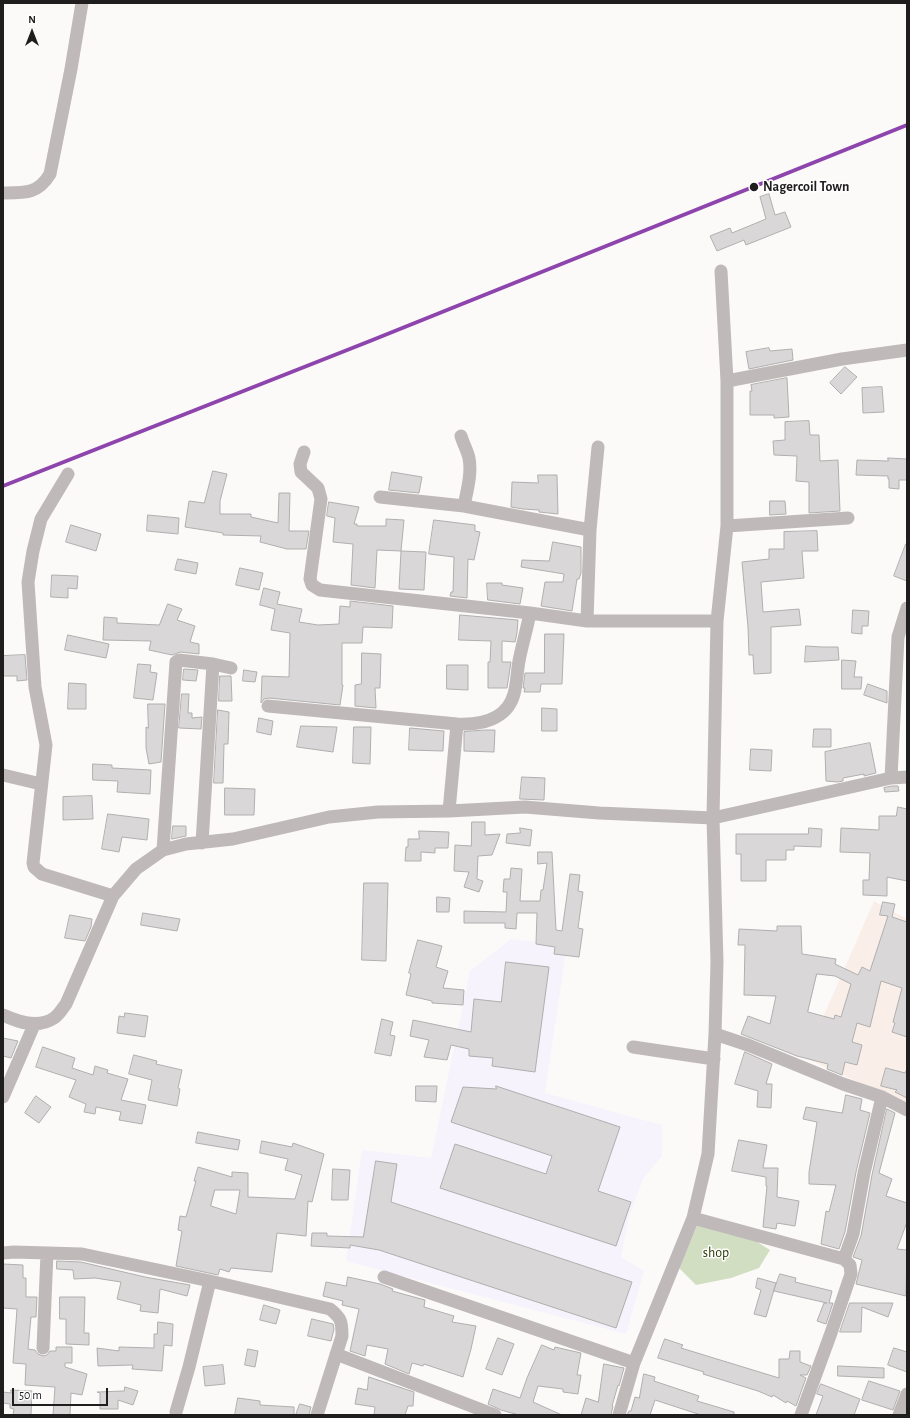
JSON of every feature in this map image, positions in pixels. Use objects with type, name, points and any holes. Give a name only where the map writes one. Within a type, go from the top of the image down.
[{"type":"street","points":[[3,193],[36,190],[44,183],[50,174],[71,69],[82,3]]},
{"type":"street","points":[[619,1415],[634,1362],[693,1218],[708,1154],[714,1059],[717,962],[713,818],[717,621],[727,526],[727,381],[721,271]]},
{"type":"street","points":[[727,381],[842,359],[907,350]]},
{"type":"street","points":[[460,436],[470,464],[470,476],[464,506]]},
{"type":"street","points":[[587,621],[590,530],[598,447]]},
{"type":"street","points":[[304,452],[300,464],[301,472],[318,488],[321,499],[310,579],[312,585],[320,590],[530,613],[587,621],[717,621]]},
{"type":"street","points":[[68,474],[41,519],[33,551],[28,582],[35,687],[46,745],[32,858],[34,867],[42,874],[113,896]]},
{"type":"street","points":[[380,497],[464,506],[590,530]]},
{"type":"street","points":[[727,526],[848,518]]},
{"type":"street","points":[[891,778],[898,637],[907,608]]},
{"type":"street","points":[[268,706],[456,724],[483,723],[504,712],[514,696],[519,661],[530,613]]},
{"type":"street","points":[[163,850],[176,662],[179,660],[213,664],[231,668]]},
{"type":"street","points":[[202,843],[213,664]]},
{"type":"street","points":[[449,811],[456,724]]},
{"type":"street","points":[[3,775],[41,784]]},
{"type":"street","points":[[3,1015],[13,1020],[34,1025],[53,1019],[66,1004],[113,896],[136,869],[163,850],[186,844],[233,838],[329,817],[378,812],[449,811],[525,807],[599,813],[713,818],[891,778],[907,777]]},
{"type":"street","points":[[3,1097],[34,1025]]},
{"type":"street","points":[[715,1034],[748,1045],[843,1084],[882,1097],[907,1110]]},
{"type":"street","points":[[633,1047],[714,1059]]},
{"type":"street","points":[[844,1259],[853,1234],[864,1173],[882,1097]]},
{"type":"street","points":[[693,1218],[844,1259],[850,1265],[850,1274],[831,1333],[801,1415]]},
{"type":"street","points":[[3,1253],[82,1254],[210,1281],[330,1309],[339,1316],[342,1324],[342,1336],[316,1415]]},
{"type":"street","points":[[43,1348],[47,1253]]},
{"type":"street","points":[[384,1277],[634,1362]]},
{"type":"street","points":[[176,1412],[189,1367],[210,1281]]},
{"type":"street","points":[[336,1354],[494,1415]]},
{"type":"street","points":[[899,1415],[907,1394]]},
{"type":"shaded area","points":[[874,901],[907,919],[907,1104],[805,1058]]},
{"type":"shaded area","points":[[511,939],[567,945],[545,1093],[662,1125],[662,1156],[643,1179],[629,1217],[621,1257],[644,1271],[626,1334],[346,1261],[362,1150],[431,1158],[470,971]]},
{"type":"green space","name":"shop","points":[[700,1219],[740,1231],[770,1250],[759,1268],[731,1278],[696,1285],[679,1268]]},
{"type":"building","points":[[769,194],[775,215],[785,212],[791,227],[746,245],[744,240],[717,251],[710,236],[730,228],[732,233],[766,219],[760,197]]},
{"type":"building","points":[[769,348],[770,351],[792,349],[793,360],[749,369],[746,352]]},
{"type":"building","points":[[845,367],[857,377],[841,394],[830,383]]},
{"type":"building","points":[[787,378],[789,417],[774,418],[774,415],[750,415],[751,385]]},
{"type":"building","points":[[882,387],[884,412],[863,413],[862,388]]},
{"type":"building","points":[[809,421],[810,435],[819,435],[820,461],[838,460],[840,511],[809,513],[809,482],[796,481],[797,456],[774,455],[773,441],[785,440],[785,422]]},
{"type":"building","points":[[888,458],[907,459],[907,480],[899,480],[899,489],[889,488],[888,476],[856,475],[857,460],[888,461]]},
{"type":"building","points":[[213,471],[227,474],[220,501],[220,514],[251,514],[251,517],[278,523],[279,493],[290,493],[289,531],[309,531],[306,549],[287,549],[260,542],[261,536],[223,535],[223,533],[185,527],[189,501],[204,503]]},
{"type":"building","points":[[392,472],[422,477],[419,493],[389,490]]},
{"type":"building","points":[[538,475],[557,475],[558,514],[511,507],[512,482],[538,483]]},
{"type":"building","points":[[770,501],[785,501],[786,514],[770,515]]},
{"type":"building","points":[[329,502],[359,507],[354,524],[357,524],[357,526],[386,526],[386,519],[404,520],[401,551],[377,550],[375,588],[351,585],[353,544],[333,542],[335,518],[327,516]]},
{"type":"building","points":[[148,515],[179,518],[178,534],[147,531]]},
{"type":"building","points":[[434,520],[475,525],[475,531],[480,532],[474,560],[468,559],[467,598],[450,596],[451,592],[453,592],[454,557],[429,554]]},
{"type":"building","points":[[71,525],[101,534],[96,551],[66,542]]},
{"type":"building","points":[[817,531],[818,551],[802,551],[804,578],[761,582],[763,612],[799,609],[801,625],[771,627],[771,673],[754,674],[753,655],[749,655],[742,562],[769,559],[769,549],[784,549],[784,532]]},
{"type":"building","points":[[553,542],[581,547],[581,573],[579,579],[577,579],[572,611],[541,606],[545,582],[563,582],[564,574],[521,567],[522,560],[549,561]]},
{"type":"building","points":[[907,544],[907,581],[894,576]]},
{"type":"building","points":[[401,551],[426,552],[424,590],[399,589]]},
{"type":"building","points":[[178,559],[198,563],[196,574],[175,570]]},
{"type":"building","points":[[240,568],[263,573],[259,590],[236,585]]},
{"type":"building","points":[[52,575],[78,576],[77,589],[68,588],[68,598],[51,597]]},
{"type":"building","points":[[487,583],[502,583],[502,585],[523,588],[520,604],[488,600]]},
{"type":"building","points":[[264,588],[280,592],[277,604],[302,609],[299,622],[318,625],[339,624],[340,606],[350,607],[350,601],[393,606],[392,628],[363,627],[362,643],[342,643],[343,685],[340,705],[269,698],[264,699],[261,703],[262,676],[289,677],[290,633],[271,630],[275,609],[260,605]]},
{"type":"building","points":[[168,604],[182,609],[177,620],[195,626],[190,642],[199,644],[199,654],[180,652],[172,655],[149,650],[151,641],[103,640],[104,617],[117,618],[117,623],[159,625]]},
{"type":"building","points":[[853,610],[869,611],[868,626],[862,626],[862,634],[852,633]]},
{"type":"building","points":[[460,615],[518,620],[515,642],[502,641],[502,662],[511,662],[507,688],[488,688],[488,662],[490,662],[491,641],[459,640]]},
{"type":"building","points":[[545,634],[564,634],[562,684],[541,684],[540,692],[524,692],[525,688],[523,688],[525,673],[544,673]]},
{"type":"building","points":[[68,635],[109,644],[106,658],[65,650]]},
{"type":"building","points":[[806,646],[838,647],[839,660],[805,662]]},
{"type":"building","points":[[362,653],[381,654],[380,688],[375,688],[376,708],[355,706],[355,685],[361,684]]},
{"type":"building","points":[[25,655],[27,680],[17,681],[17,676],[3,676],[3,656]]},
{"type":"building","points":[[842,660],[856,661],[854,677],[862,677],[861,689],[842,689]]},
{"type":"building","points":[[138,664],[151,665],[150,672],[157,673],[153,700],[134,698]]},
{"type":"building","points":[[447,665],[468,665],[468,690],[447,689]]},
{"type":"building","points":[[184,669],[198,670],[196,681],[183,680]]},
{"type":"building","points":[[244,670],[257,672],[255,682],[243,681]]},
{"type":"building","points":[[220,676],[231,676],[232,701],[219,701]]},
{"type":"building","points":[[69,683],[86,684],[86,709],[68,709]]},
{"type":"building","points":[[868,684],[887,691],[887,703],[864,695]]},
{"type":"building","points":[[182,694],[189,694],[188,713],[192,713],[192,718],[202,717],[201,729],[179,728]]},
{"type":"building","points":[[148,704],[165,704],[161,762],[149,764],[146,748]]},
{"type":"building","points":[[542,708],[557,709],[557,731],[542,731]]},
{"type":"building","points":[[218,710],[229,712],[228,744],[224,744],[223,783],[214,783]]},
{"type":"building","points":[[259,718],[273,721],[271,735],[257,732]]},
{"type":"building","points":[[301,726],[337,727],[333,752],[297,747]]},
{"type":"building","points":[[354,727],[371,727],[370,764],[353,763]]},
{"type":"building","points":[[410,728],[444,731],[443,751],[409,750]]},
{"type":"building","points":[[814,729],[831,729],[831,747],[813,747]]},
{"type":"building","points":[[495,730],[494,752],[464,751],[464,732]]},
{"type":"building","points":[[870,743],[876,773],[843,778],[843,781],[838,782],[826,781],[825,752]]},
{"type":"building","points":[[751,749],[772,750],[771,771],[750,770]]},
{"type":"building","points":[[93,764],[112,765],[112,768],[151,770],[150,794],[117,792],[118,781],[93,780]]},
{"type":"building","points":[[522,777],[545,778],[544,800],[520,799]]},
{"type":"building","points":[[898,786],[899,791],[885,792],[884,788]]},
{"type":"building","points":[[225,788],[255,789],[254,815],[225,815]]},
{"type":"building","points":[[92,796],[93,819],[63,820],[63,797]]},
{"type":"building","points":[[898,807],[907,809],[907,881],[887,877],[887,896],[863,895],[863,880],[869,880],[870,853],[840,852],[841,828],[879,830],[879,816],[896,816]]},
{"type":"building","points":[[108,814],[149,819],[147,840],[122,837],[119,852],[102,849]]},
{"type":"building","points":[[472,822],[485,822],[485,835],[500,834],[492,855],[478,856],[477,879],[483,881],[479,892],[464,887],[469,872],[454,871],[455,845],[471,846]]},
{"type":"building","points":[[173,826],[186,826],[186,836],[172,839]]},
{"type":"building","points":[[520,828],[532,830],[530,846],[506,843],[507,834],[520,833]]},
{"type":"building","points":[[809,828],[822,829],[821,847],[794,846],[794,850],[786,850],[786,860],[766,860],[766,881],[741,881],[741,854],[736,854],[736,834],[808,834]]},
{"type":"building","points":[[419,831],[449,832],[448,848],[435,848],[435,853],[421,852],[421,861],[405,861],[408,839],[419,839]]},
{"type":"building","points":[[538,852],[552,852],[556,930],[562,931],[570,874],[580,875],[578,891],[583,892],[578,928],[583,929],[579,957],[554,954],[555,947],[536,944],[537,913],[517,913],[516,929],[505,928],[505,923],[464,923],[464,911],[506,912],[507,892],[503,892],[504,879],[510,879],[511,868],[522,869],[520,901],[540,901],[547,863],[538,864]]},
{"type":"building","points":[[364,883],[388,883],[386,961],[362,960]]},
{"type":"building","points":[[437,897],[450,898],[449,912],[437,912]]},
{"type":"building","points":[[883,902],[895,904],[892,917],[907,922],[907,1037],[892,1032],[895,1023],[893,1022],[902,988],[881,981],[870,1027],[857,1023],[852,1042],[862,1045],[857,1065],[845,1062],[842,1075],[827,1069],[828,1064],[797,1056],[741,1034],[748,1016],[770,1024],[776,996],[744,995],[745,945],[738,945],[739,929],[777,931],[777,926],[801,926],[802,954],[836,959],[835,964],[858,975],[862,967],[870,971],[888,916],[880,915]],"holes":[[[817,974],[835,976],[851,984],[841,1017],[835,1015],[834,1019],[808,1012]]]},
{"type":"building","points":[[143,913],[180,919],[177,931],[141,925]]},
{"type":"building","points":[[70,915],[92,919],[91,927],[85,941],[65,938]]},
{"type":"building","points":[[418,940],[442,946],[436,967],[448,971],[443,988],[464,990],[463,1005],[432,1003],[432,1001],[406,995],[411,974],[409,973]]},
{"type":"building","points":[[506,962],[549,967],[535,1072],[492,1066],[493,1058],[469,1056],[469,1049],[451,1045],[447,1060],[424,1057],[429,1040],[410,1036],[413,1020],[471,1032],[474,999],[501,1002]]},
{"type":"building","points":[[125,1013],[148,1016],[145,1037],[117,1033],[119,1016],[124,1017]]},
{"type":"building","points":[[382,1019],[393,1022],[390,1035],[395,1036],[391,1056],[375,1053]]},
{"type":"building","points":[[3,1038],[18,1041],[11,1058],[3,1056]]},
{"type":"building","points":[[43,1047],[75,1058],[72,1068],[93,1075],[95,1066],[108,1070],[107,1073],[128,1079],[121,1100],[146,1105],[142,1124],[119,1120],[121,1112],[96,1107],[95,1114],[84,1112],[86,1104],[69,1097],[76,1080],[36,1067]]},
{"type":"building","points":[[745,1052],[772,1064],[766,1084],[772,1084],[771,1108],[757,1107],[758,1091],[735,1084]]},
{"type":"building","points":[[134,1055],[157,1061],[156,1064],[182,1070],[178,1088],[180,1089],[177,1106],[148,1100],[152,1080],[129,1074]]},
{"type":"building","points":[[886,1068],[905,1073],[907,1069],[907,1098],[895,1092],[897,1090],[881,1086]]},
{"type":"building","points":[[416,1086],[437,1086],[436,1102],[416,1101]]},
{"type":"building","points":[[496,1086],[620,1127],[598,1191],[631,1202],[616,1246],[440,1188],[455,1144],[546,1174],[552,1156],[451,1122],[463,1087],[496,1089]]},
{"type":"building","points":[[846,1095],[862,1099],[860,1110],[870,1113],[856,1172],[845,1232],[839,1249],[821,1244],[826,1211],[829,1212],[836,1185],[809,1184],[809,1172],[817,1122],[803,1119],[806,1107],[842,1113]]},
{"type":"building","points":[[36,1096],[51,1107],[39,1123],[25,1113]]},
{"type":"building","points":[[887,1109],[895,1113],[879,1173],[892,1179],[886,1196],[907,1203],[907,1222],[897,1249],[907,1250],[906,1296],[856,1284],[862,1260],[853,1257],[861,1236],[872,1175]]},
{"type":"building","points":[[198,1132],[240,1140],[238,1150],[196,1143]]},
{"type":"building","points":[[739,1140],[767,1145],[763,1168],[778,1168],[777,1197],[799,1201],[795,1226],[777,1223],[776,1229],[763,1227],[767,1186],[766,1177],[732,1171]]},
{"type":"building","points":[[262,1141],[292,1147],[293,1143],[324,1154],[312,1202],[308,1201],[306,1236],[277,1233],[272,1272],[231,1268],[229,1272],[220,1269],[218,1275],[176,1266],[182,1231],[178,1230],[180,1216],[186,1217],[196,1181],[194,1181],[198,1167],[232,1177],[232,1172],[248,1173],[248,1197],[295,1199],[302,1175],[285,1170],[288,1159],[260,1153]],"holes":[[[215,1190],[240,1190],[236,1214],[211,1206]]]},
{"type":"building","points":[[376,1161],[397,1164],[391,1202],[632,1282],[616,1328],[379,1250],[350,1245],[350,1248],[311,1246],[312,1233],[327,1233],[327,1236],[363,1237]]},
{"type":"building","points":[[333,1169],[350,1170],[348,1200],[332,1200]]},
{"type":"building","points":[[57,1261],[81,1262],[145,1277],[190,1285],[187,1296],[160,1289],[158,1313],[140,1311],[141,1305],[117,1299],[121,1282],[95,1278],[74,1279],[73,1270],[57,1269]]},
{"type":"building","points":[[3,1264],[23,1265],[23,1278],[26,1278],[26,1297],[37,1297],[36,1317],[31,1317],[28,1349],[35,1350],[38,1354],[43,1356],[47,1355],[50,1351],[56,1351],[56,1347],[72,1347],[72,1363],[65,1363],[65,1367],[87,1374],[82,1395],[71,1393],[70,1415],[53,1415],[55,1387],[25,1385],[26,1364],[13,1363],[17,1309],[3,1308]]},
{"type":"building","points":[[780,1274],[796,1278],[795,1282],[832,1291],[829,1303],[833,1303],[826,1324],[817,1321],[824,1303],[827,1303],[774,1291]]},
{"type":"building","points":[[348,1277],[380,1284],[393,1289],[392,1291],[425,1300],[424,1307],[454,1316],[452,1322],[476,1326],[463,1377],[424,1364],[423,1366],[412,1363],[409,1374],[385,1364],[388,1349],[367,1345],[365,1356],[350,1351],[359,1309],[342,1305],[343,1301],[323,1296],[326,1282],[346,1286]]},
{"type":"building","points":[[758,1278],[776,1283],[766,1317],[754,1314],[761,1290],[756,1288]]},
{"type":"building","points":[[60,1297],[85,1297],[84,1333],[89,1333],[89,1345],[66,1344],[66,1319],[60,1319]]},
{"type":"building","points":[[850,1303],[893,1303],[888,1317],[862,1307],[861,1332],[840,1332]]},
{"type":"building","points":[[264,1305],[280,1310],[276,1324],[260,1320]]},
{"type":"building","points":[[312,1319],[333,1324],[334,1329],[331,1341],[308,1336]]},
{"type":"building","points":[[158,1322],[173,1324],[172,1346],[164,1345],[162,1371],[132,1369],[133,1365],[98,1366],[97,1348],[119,1351],[119,1347],[154,1348],[154,1334],[157,1334]]},
{"type":"building","points":[[498,1338],[514,1344],[502,1375],[486,1369]]},
{"type":"building","points":[[665,1339],[683,1345],[681,1348],[779,1378],[779,1359],[789,1359],[790,1351],[800,1351],[800,1362],[811,1366],[807,1375],[800,1375],[806,1378],[796,1406],[787,1401],[786,1403],[773,1395],[772,1397],[758,1391],[703,1374],[704,1372],[658,1358]]},
{"type":"building","points":[[542,1345],[554,1350],[555,1347],[581,1353],[577,1375],[581,1375],[578,1394],[563,1392],[563,1389],[538,1386],[533,1402],[562,1415],[519,1415],[501,1410],[488,1404],[493,1389],[520,1398],[527,1378]]},
{"type":"building","points":[[894,1348],[907,1352],[907,1372],[888,1365]]},
{"type":"building","points":[[248,1349],[258,1351],[255,1367],[245,1365]]},
{"type":"building","points":[[604,1364],[624,1368],[612,1406],[611,1415],[581,1415],[586,1398],[598,1402]]},
{"type":"building","points":[[223,1365],[225,1384],[205,1386],[203,1367]]},
{"type":"building","points":[[838,1366],[884,1368],[884,1378],[838,1376]]},
{"type":"building","points":[[644,1374],[655,1377],[654,1381],[699,1396],[697,1401],[734,1412],[734,1415],[701,1415],[655,1400],[650,1415],[627,1415],[629,1411],[631,1411],[635,1397],[639,1398]]},
{"type":"building","points":[[369,1377],[414,1392],[413,1406],[408,1406],[405,1415],[374,1415],[375,1407],[355,1404],[358,1388],[367,1390]]},
{"type":"building","points":[[869,1381],[900,1391],[893,1410],[862,1400]]},
{"type":"building","points":[[821,1384],[860,1399],[854,1415],[816,1415],[823,1396],[817,1394]]},
{"type":"building","points":[[125,1387],[138,1391],[133,1405],[118,1400],[118,1409],[100,1409],[100,1393],[97,1392],[124,1391]]},
{"type":"building","points":[[11,1390],[32,1391],[31,1415],[13,1415],[14,1409],[10,1408],[10,1404],[3,1403],[3,1392],[11,1393]]},
{"type":"building","points":[[238,1398],[260,1401],[260,1405],[294,1407],[294,1415],[235,1415]]},
{"type":"building","points":[[300,1404],[311,1407],[309,1415],[296,1415]]},
{"type":"transit line","points":[[3,486],[370,341],[907,125]]},
{"type":"place","name":"Nagercoil Town","points":[[754,187]]}]
